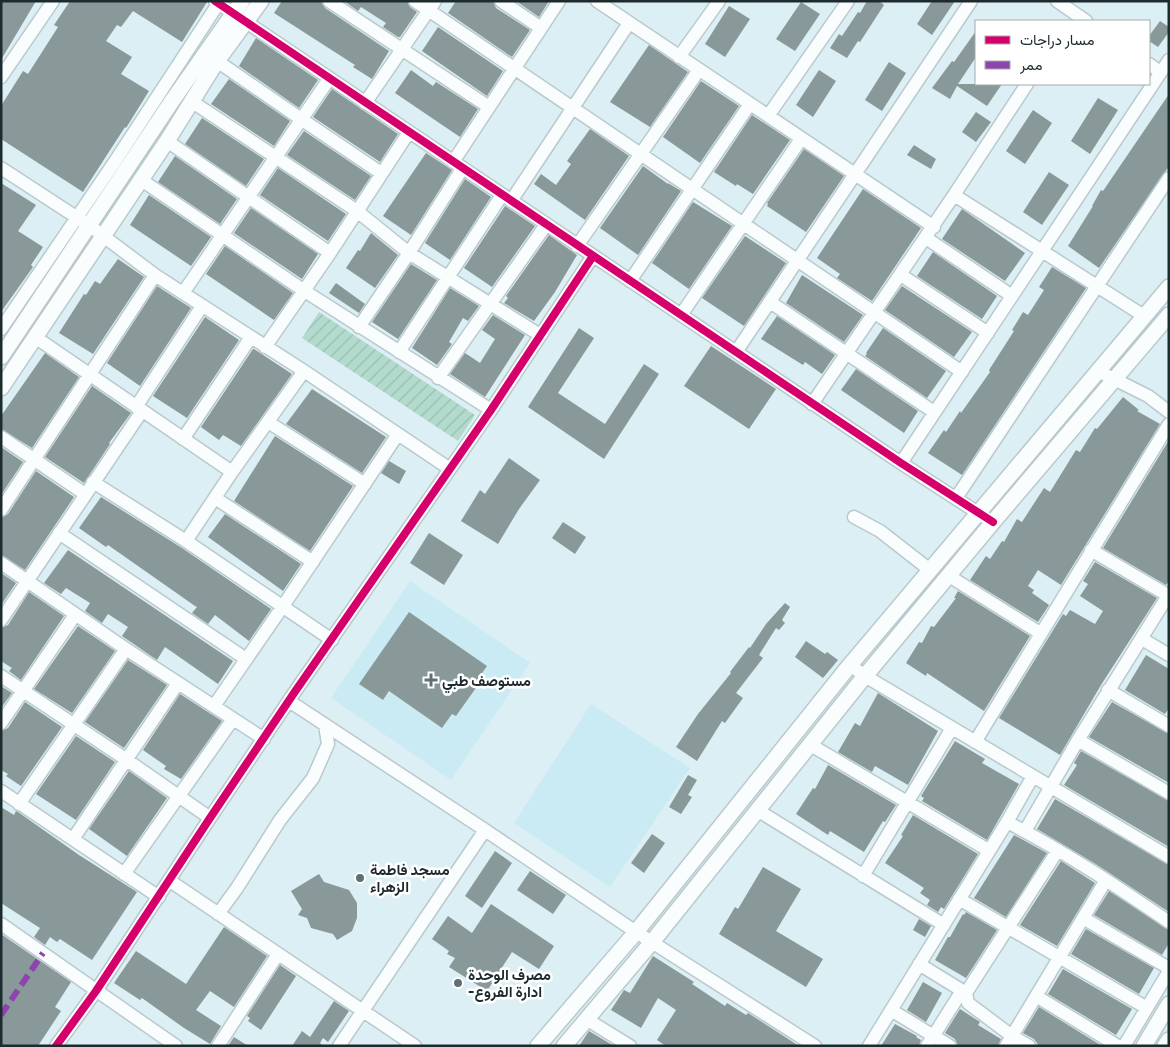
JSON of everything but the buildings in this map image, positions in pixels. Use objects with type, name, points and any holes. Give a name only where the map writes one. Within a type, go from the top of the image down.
[{"type":"main road","points":[[1,388],[167,141],[217,61],[240,18],[242,1]]},
{"type":"main road","points":[[1,357],[170,104],[240,18],[261,1]]},
{"type":"main road","points":[[538,1046],[636,932],[850,665],[1169,287]]},
{"type":"main road","points":[[564,1046],[652,942],[865,676],[1169,315]]},
{"type":"main road","points":[[1144,1046],[1169,1004]]},
{"type":"main road","points":[[1165,1046],[1169,1040]]},
{"type":"street","points":[[1,77],[53,1]]},
{"type":"street","points":[[329,1],[489,107]]},
{"type":"street","points":[[415,1],[432,6],[514,68],[962,372]]},
{"type":"street","points":[[501,1],[541,28]]},
{"type":"street","points":[[359,327],[410,253],[489,107],[559,1]]},
{"type":"street","points":[[597,1],[854,175],[1012,296]]},
{"type":"street","points":[[679,56],[719,1]]},
{"type":"street","points":[[768,116],[848,1]]},
{"type":"street","points":[[736,352],[971,1]]},
{"type":"street","points":[[1057,1],[1071,17]]},
{"type":"street","points":[[1,328],[77,217],[218,2],[812,404],[993,522]]},
{"type":"street","points":[[365,103],[432,6]]},
{"type":"street","points":[[399,352],[449,278],[572,108],[629,23]]},
{"type":"street","points":[[900,463],[1169,60]]},
{"type":"street","points":[[217,61],[300,119],[381,172]]},
{"type":"street","points":[[1150,65],[1160,72]]},
{"type":"street","points":[[577,246],[699,70]]},
{"type":"street","points":[[183,293],[300,119],[330,79]]},
{"type":"street","points":[[812,404],[846,352],[930,233],[1026,85]]},
{"type":"street","points":[[191,101],[356,211],[410,253],[540,336]]},
{"type":"street","points":[[630,281],[750,104]]},
{"type":"street","points":[[265,347],[330,254],[381,172],[409,132]]},
{"type":"street","points":[[681,315],[801,138]]},
{"type":"street","points":[[167,141],[330,254]]},
{"type":"street","points":[[1,168],[103,235],[155,275],[304,371],[450,469]]},
{"type":"street","points":[[956,498],[1169,178]]},
{"type":"street","points":[[140,179],[359,327],[490,410]]},
{"type":"street","points":[[954,195],[1144,316]]},
{"type":"street","points":[[438,378],[546,225]]},
{"type":"street","points":[[56,1046],[96,991],[210,818],[450,469],[592,256]]},
{"type":"street","points":[[1,510],[155,275]]},
{"type":"street","points":[[901,275],[988,333]]},
{"type":"street","points":[[770,302],[934,412]]},
{"type":"street","points":[[1,620],[93,482],[202,306]]},
{"type":"street","points":[[35,337],[89,376],[232,472]]},
{"type":"street","points":[[183,439],[251,337]]},
{"type":"street","points":[[186,541],[232,472],[304,371]]},
{"type":"street","points":[[1098,371],[1148,396],[1169,412]]},
{"type":"street","points":[[268,422],[364,484]]},
{"type":"street","points":[[975,742],[1169,424]]},
{"type":"street","points":[[214,706],[398,434]]},
{"type":"street","points":[[1,436],[85,494]]},
{"type":"street","points":[[93,482],[186,541],[332,640]]},
{"type":"street","points":[[215,498],[313,562]]},
{"type":"street","points":[[854,517],[880,531],[930,570]]},
{"type":"street","points":[[60,533],[246,659]]},
{"type":"street","points":[[1025,831],[1108,690],[1142,639],[1168,595],[1091,550]]},
{"type":"street","points":[[1,563],[126,649],[264,739]]},
{"type":"street","points":[[949,576],[1040,634]]},
{"type":"street","points":[[1,723],[75,614]]},
{"type":"street","points":[[1142,639],[1169,655]]},
{"type":"street","points":[[20,804],[126,649]]},
{"type":"street","points":[[850,665],[865,676],[1169,857]]},
{"type":"street","points":[[1,676],[75,724],[210,818]]},
{"type":"street","points":[[73,839],[178,683]]},
{"type":"street","points":[[1108,690],[1169,726]]},
{"type":"street","points":[[289,701],[636,932],[815,1046]]},
{"type":"street","points":[[124,874],[233,719]]},
{"type":"street","points":[[218,914],[237,888],[280,820],[313,778],[328,744],[324,725]]},
{"type":"street","points":[[863,876],[952,728]]},
{"type":"street","points":[[1078,740],[1169,793]]},
{"type":"street","points":[[810,744],[988,850]]},
{"type":"street","points":[[869,1046],[1007,822],[1033,776]]},
{"type":"street","points":[[1,791],[159,897]]},
{"type":"street","points":[[757,810],[944,924]]},
{"type":"street","points":[[1007,822],[1058,850],[1169,922]]},
{"type":"street","points":[[339,1046],[485,830]]},
{"type":"street","points":[[930,1041],[958,997],[966,993],[1009,929],[1058,850]]},
{"type":"street","points":[[1009,1041],[1106,880]]},
{"type":"street","points":[[170,881],[415,1046]]},
{"type":"street","points":[[959,899],[1147,1008]]},
{"type":"street","points":[[1083,918],[1169,969],[1124,1046]]},
{"type":"street","points":[[1,924],[176,1046]]},
{"type":"street","points":[[218,1046],[278,954]]},
{"type":"street","points":[[919,964],[966,993],[968,1003],[1009,1041],[1029,1046]]},
{"type":"street","points":[[1036,996],[1118,1046]]},
{"type":"street","points":[[891,1010],[930,1041],[950,1046]]},
{"type":"street","points":[[586,1019],[630,1046]]},
{"type":"shaded area","name":"مستوصف طبي","points":[[410,581],[530,663],[451,780],[331,698]]},
{"type":"shaded area","points":[[591,704],[690,768],[610,887],[514,823]]},
{"type":"green space","points":[[319,312],[475,415],[458,441],[302,338]]},
{"type":"marked path","points":[[1,1015],[43,953]]},
{"type":"cycle path","points":[[215,1],[901,463],[993,522]]},
{"type":"cycle path","points":[[56,1046],[96,991],[294,693],[491,410],[593,256]]},
{"type":"place","name":"مستوصف طبي","points":[[431,680]]},
{"type":"place","name":"مسجد فاطمة الزهراء","points":[[360,878]]},
{"type":"place","name":"مصرف الوحدة -ادارة الفروع","points":[[458,983]]}]
